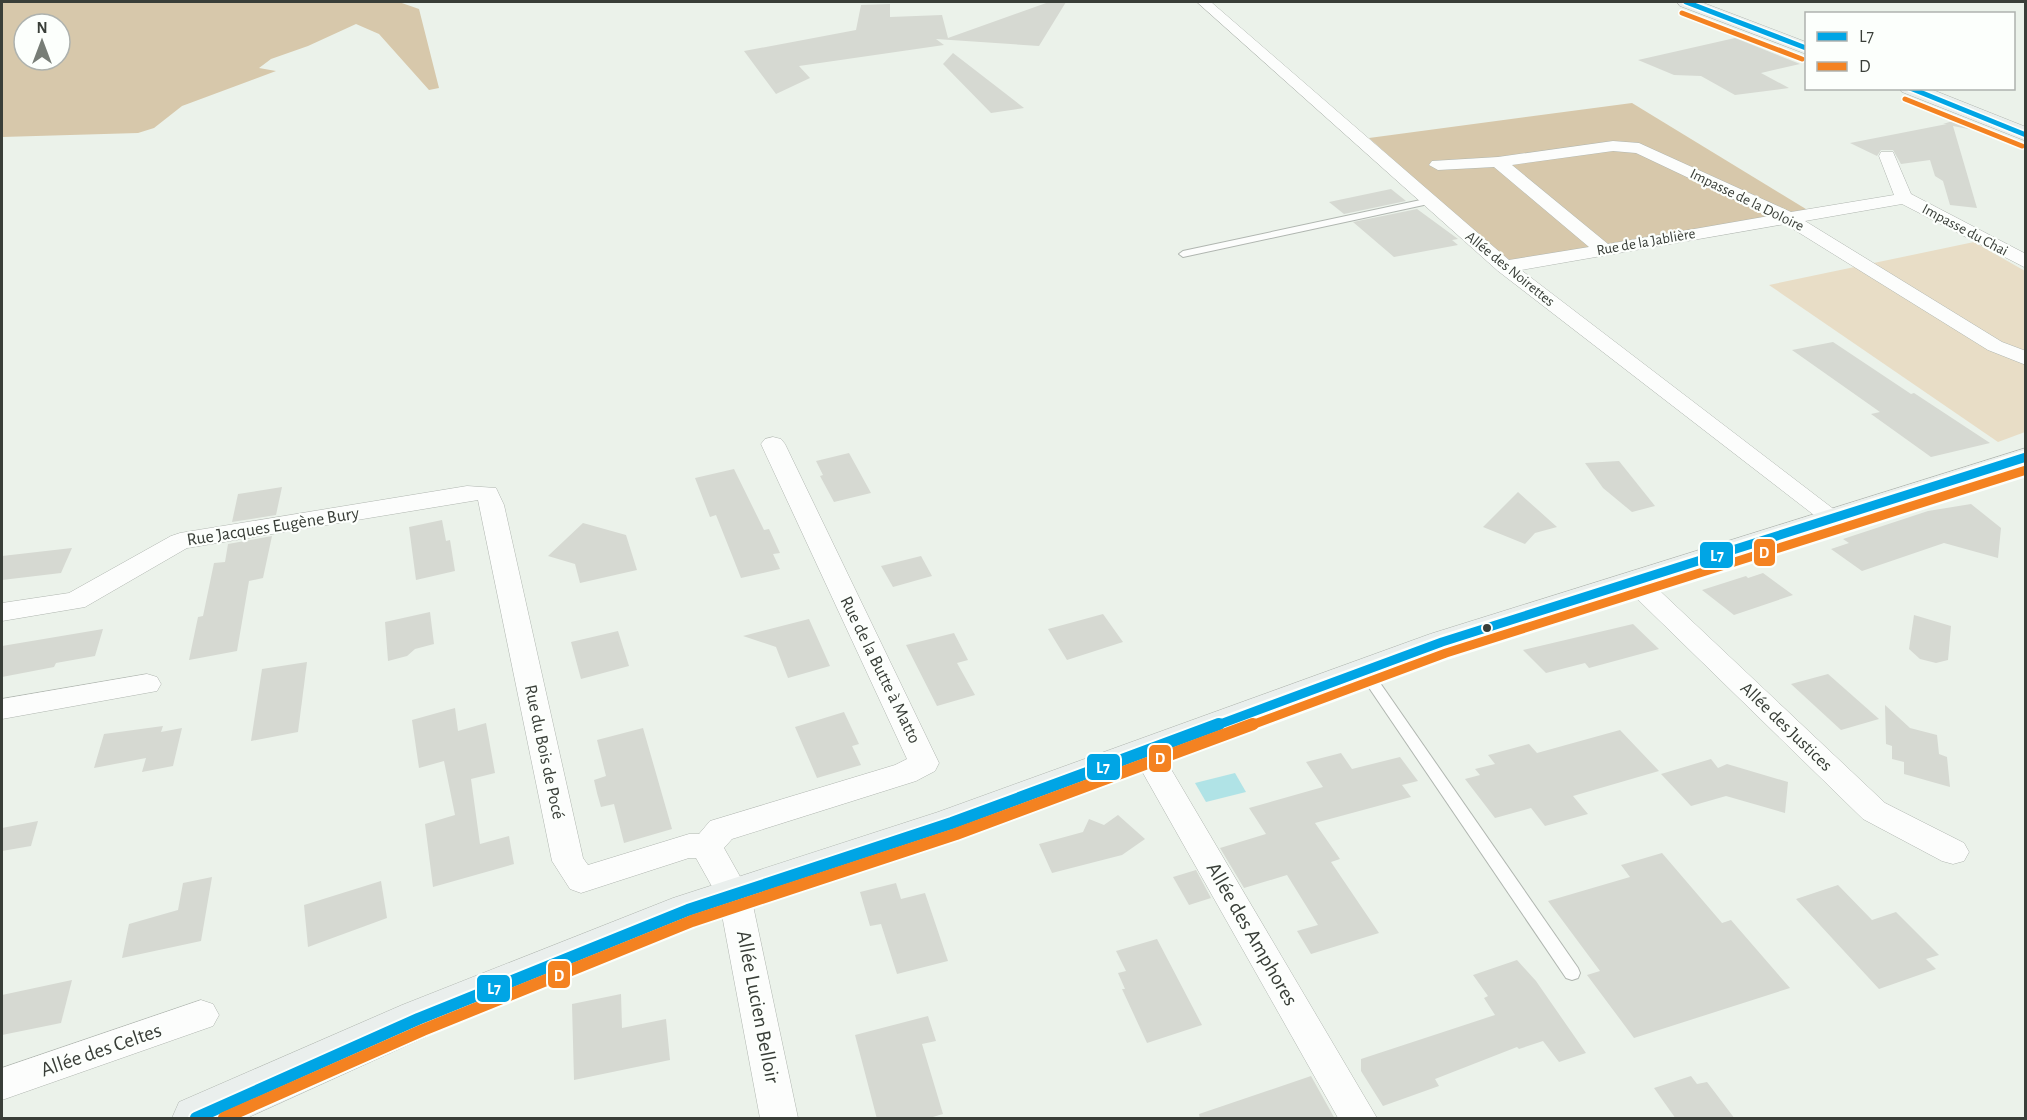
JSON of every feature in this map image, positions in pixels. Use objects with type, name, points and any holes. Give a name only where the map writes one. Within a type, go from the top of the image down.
[{"type":"street","name":"Allée des Noirettes","points":[[1203,2],[1505,267],[1832,517]]},
{"type":"street","points":[[1686,2],[1805,48]]},
{"type":"street","points":[[1914,90],[2021,130]]},
{"type":"street","name":"Impasse de la Doloire","points":[[1438,165],[1498,162],[1613,146],[1638,148],[1786,217],[1995,346],[2025,359]]},
{"type":"street","name":"Impasse du Chai","points":[[1887,156],[1897,186],[1905,198],[2025,262]]},
{"type":"street","points":[[1498,162],[1604,250]]},
{"type":"street","name":"Impasse du Chai","points":[[1786,217],[1905,198]]},
{"type":"street","name":"Rue de la Jablière","points":[[1505,267],[1786,217]]},
{"type":"street","name":"Rue de la Butte à Matto","points":[[707,846],[721,830],[905,773],[924,763],[773,444]]},
{"type":"street","points":[[196,1119],[451,1005],[688,910],[952,823],[1364,670],[1832,517],[2025,457]]},
{"type":"street","name":"Rue du Bois de Pocé","points":[[487,493],[568,861],[581,880],[688,846],[707,846]]},
{"type":"street","name":"Rue Jacques Eugène Bury","points":[[2,612],[76,602],[180,541],[467,494],[487,493]]},
{"type":"street","name":"Allée des Justices","points":[[1634,581],[1874,811],[1953,852]]},
{"type":"street","points":[[2,710],[147,684]]},
{"type":"street","name":"Allée des Amphores","points":[[1145,750],[1358,1119]]},
{"type":"street","points":[[707,846],[718,871],[735,896]]},
{"type":"street","name":"Allée Lucien Belloir","points":[[735,896],[779,1119]]},
{"type":"street","name":"Allée des Celtes","points":[[2,1084],[201,1016]]},
{"type":"lane","points":[[1184,254],[1430,201]]},
{"type":"lane","points":[[1364,670],[1572,973]]},
{"type":"shaded area","points":[[2,2],[399,2],[419,9],[439,88],[429,90],[379,34],[356,24],[308,46],[271,59],[259,68],[276,71],[182,106],[154,128],[138,133],[2,137]]},
{"type":"shaded area","points":[[1632,103],[1819,217],[1516,270],[1369,138]]},
{"type":"shaded area","points":[[1974,242],[2025,271],[2025,432],[1998,442],[1769,285]]},
{"type":"water","points":[[1235,773],[1246,792],[1206,802],[1195,783]]},
{"type":"building","points":[[1049,2],[1066,2],[1039,46],[936,39],[944,45],[799,66],[810,78],[776,94],[744,51],[856,30],[861,5],[890,4],[890,17],[942,15],[948,38]]},
{"type":"building","points":[[1735,38],[1800,64],[1761,73],[1789,88],[1735,95],[1701,76],[1674,75],[1638,60]]},
{"type":"building","points":[[953,53],[1024,108],[991,113],[943,64]]},
{"type":"building","points":[[1962,118],[2000,133],[1999,135],[1953,126],[1977,208],[1950,205],[1943,181],[1935,176],[1930,160],[1901,164],[1893,150],[1881,150],[1877,156],[1850,143],[1947,124],[1943,124]]},
{"type":"building","points":[[1391,189],[1406,201],[1344,214],[1329,202]]},
{"type":"building","points":[[1417,209],[1458,239],[1452,240],[1458,245],[1394,257],[1353,222]]},
{"type":"building","points":[[1833,342],[1990,443],[1931,457],[1871,414],[1880,412],[1792,350]]},
{"type":"building","points":[[849,453],[871,493],[834,502],[820,476],[823,475],[816,461]]},
{"type":"building","points":[[1619,461],[1655,506],[1632,512],[1603,488],[1585,463]]},
{"type":"building","points":[[734,469],[764,530],[769,529],[780,553],[773,554],[780,569],[741,578],[716,515],[710,517],[695,478]]},
{"type":"building","points":[[282,487],[276,515],[232,522],[238,494]]},
{"type":"building","points":[[1518,492],[1557,527],[1535,533],[1525,544],[1483,527]]},
{"type":"building","points":[[1971,504],[2001,528],[1998,558],[1944,543],[1862,571],[1831,549],[1849,543],[1843,539],[1928,511]]},
{"type":"building","points":[[442,520],[446,541],[450,540],[455,571],[416,580],[409,527]]},
{"type":"building","points":[[583,523],[626,535],[637,570],[580,583],[575,564],[548,556]]},
{"type":"building","points":[[272,536],[263,578],[249,581],[237,651],[189,660],[198,617],[203,616],[214,563],[225,562],[228,544]]},
{"type":"building","points":[[72,548],[61,573],[2,580],[2,556]]},
{"type":"building","points":[[921,556],[932,576],[893,587],[881,566]]},
{"type":"building","points":[[1763,573],[1793,595],[1734,615],[1702,590],[1746,576],[1748,578]]},
{"type":"building","points":[[430,612],[434,644],[415,649],[407,656],[388,661],[385,622]]},
{"type":"building","points":[[1103,614],[1123,642],[1067,660],[1048,629]]},
{"type":"building","points":[[1914,615],[1951,626],[1948,660],[1936,663],[1920,659],[1909,649]]},
{"type":"building","points":[[809,619],[830,666],[788,678],[776,647],[743,636]]},
{"type":"building","points":[[1633,624],[1659,649],[1589,668],[1585,663],[1546,673],[1523,650]]},
{"type":"building","points":[[103,629],[95,656],[2,677],[2,646]]},
{"type":"building","points":[[618,631],[629,666],[581,679],[571,642]]},
{"type":"building","points":[[954,633],[968,660],[957,663],[975,695],[937,706],[906,645]]},
{"type":"building","points":[[307,662],[298,732],[251,741],[262,669]]},
{"type":"building","points":[[1828,674],[1879,719],[1841,730],[1791,684]]},
{"type":"building","points":[[1885,705],[1910,728],[1937,735],[1939,754],[1947,757],[1950,787],[1904,774],[1904,762],[1892,759],[1892,746],[1886,744]]},
{"type":"building","points":[[455,708],[458,731],[486,723],[495,773],[471,779],[480,844],[509,836],[514,864],[433,887],[425,824],[455,815],[444,761],[419,768],[412,720]]},
{"type":"building","points":[[844,712],[859,744],[852,746],[861,765],[817,778],[795,727]]},
{"type":"building","points":[[163,726],[161,732],[182,728],[173,766],[142,772],[146,758],[94,768],[104,734]]},
{"type":"building","points":[[643,728],[672,829],[624,843],[614,804],[601,807],[597,793],[594,780],[606,776],[597,740]]},
{"type":"building","points":[[1620,730],[1659,771],[1573,796],[1588,814],[1545,826],[1531,808],[1495,818],[1465,779],[1480,775],[1475,769],[1495,764],[1488,755],[1529,744],[1537,753]]},
{"type":"building","points":[[1341,753],[1352,769],[1400,757],[1418,781],[1402,785],[1411,797],[1315,823],[1340,859],[1331,862],[1379,933],[1311,954],[1297,931],[1318,925],[1287,875],[1244,888],[1220,848],[1266,834],[1249,808],[1323,787],[1306,762]]},
{"type":"building","points":[[1711,759],[1718,768],[1727,764],[1788,782],[1785,813],[1726,796],[1691,806],[1661,774]]},
{"type":"building","points":[[1118,815],[1145,839],[1122,855],[1052,873],[1039,844],[1083,832],[1089,819],[1104,825]]},
{"type":"building","points":[[38,821],[31,846],[2,851],[2,828]]},
{"type":"building","points":[[1662,853],[1722,923],[1731,920],[1790,988],[1634,1038],[1587,975],[1600,971],[1548,901],[1630,877],[1621,865]]},
{"type":"building","points":[[1196,870],[1211,898],[1189,905],[1173,877]]},
{"type":"building","points":[[212,877],[201,941],[122,958],[129,924],[178,910],[183,883]]},
{"type":"building","points":[[381,881],[387,918],[308,947],[304,905]]},
{"type":"building","points":[[896,883],[901,899],[925,893],[948,961],[897,974],[881,924],[870,926],[860,892]]},
{"type":"building","points":[[1838,885],[1872,920],[1896,912],[1939,955],[1926,959],[1936,969],[1879,989],[1796,899]]},
{"type":"building","points":[[1157,939],[1202,1025],[1147,1043],[1122,989],[1125,989],[1118,973],[1126,971],[1116,951]]},
{"type":"building","points":[[1517,960],[1536,981],[1586,1053],[1559,1062],[1543,1041],[1519,1049],[1517,1047],[1435,1079],[1439,1086],[1383,1106],[1361,1071],[1361,1059],[1495,1015],[1484,998],[1488,996],[1473,975]]},
{"type":"building","points":[[72,980],[61,1023],[2,1035],[2,995]]},
{"type":"building","points":[[621,994],[622,1028],[666,1019],[670,1060],[574,1080],[572,1004]]},
{"type":"building","points":[[928,1016],[936,1041],[922,1044],[943,1114],[926,1119],[877,1119],[855,1035]]},
{"type":"building","points":[[1311,1076],[1335,1119],[1200,1119],[1199,1114]]},
{"type":"building","points":[[1691,1076],[1697,1084],[1707,1082],[1735,1119],[1676,1119],[1654,1088]]},
{"type":"transit line","name":"L7","points":[[1686,2],[1805,48]]},
{"type":"transit line","name":"D","points":[[1682,13],[1802,59]]},
{"type":"transit line","name":"L7","points":[[1915,90],[2026,135]]},
{"type":"transit line","name":"D","points":[[1905,99],[2022,146]]},
{"type":"transit line","name":"L7","points":[[196,1118],[418,1019],[688,910],[952,823],[1442,642],[2026,457]]},
{"type":"transit line","name":"D","points":[[224,1118],[423,1030],[692,921],[956,834],[1446,653],[2026,470]]}]
